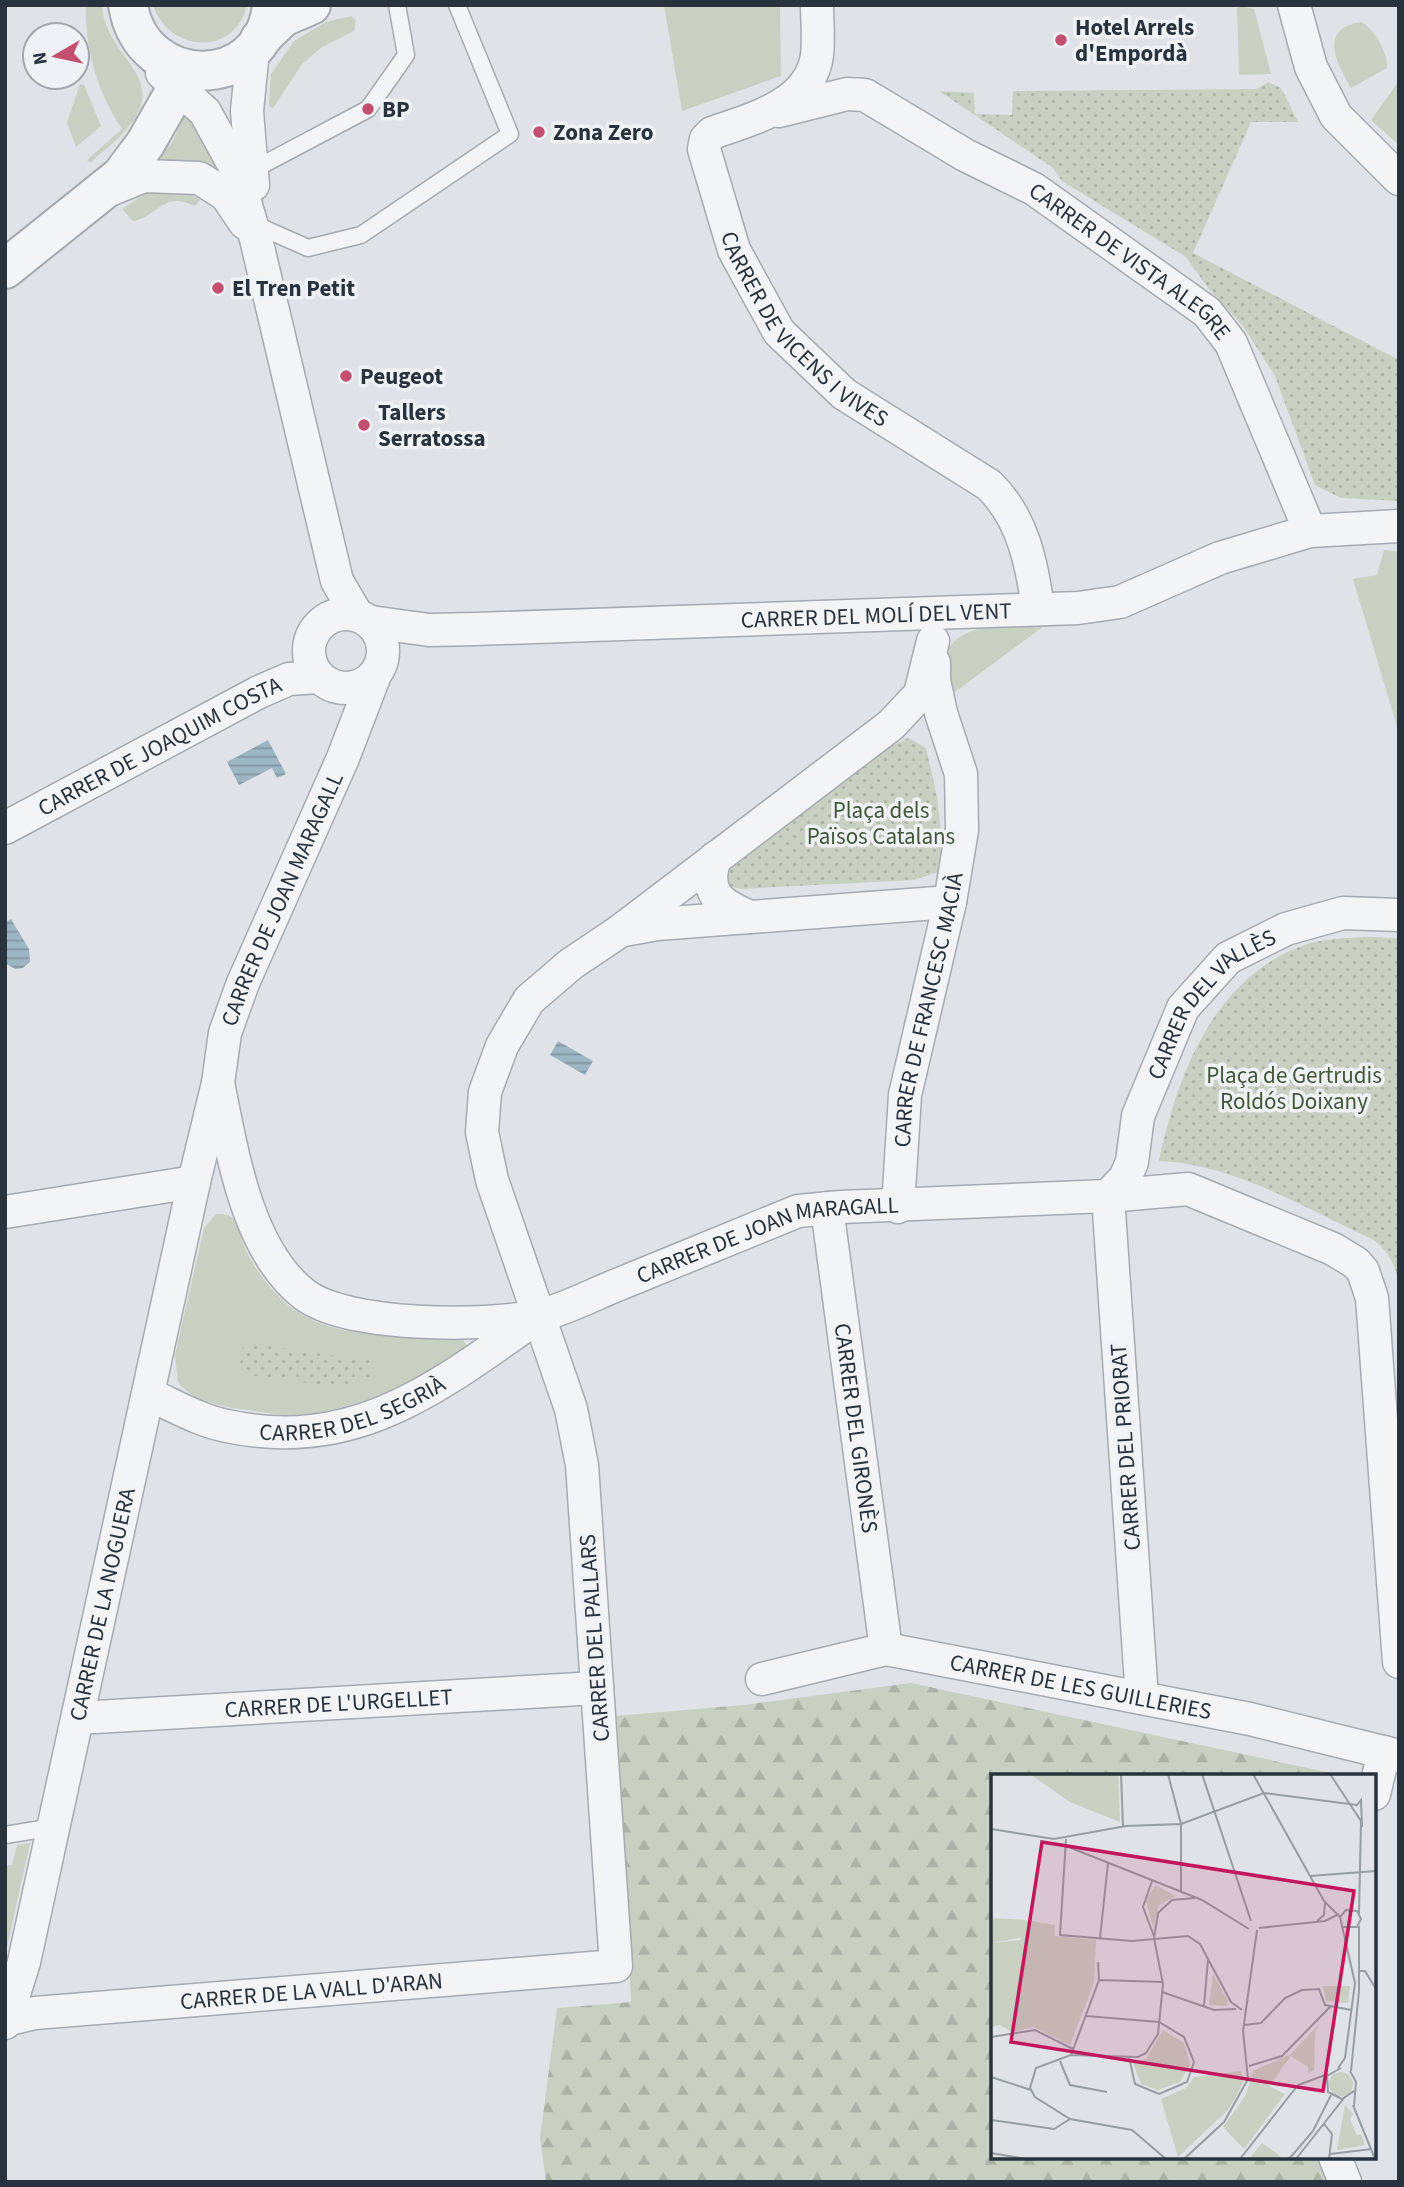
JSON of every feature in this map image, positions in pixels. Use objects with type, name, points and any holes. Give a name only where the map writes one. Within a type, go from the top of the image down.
[{"type":"street","points":[[128,5],[131,22],[143,45],[185,79],[219,132],[234,165],[256,232],[337,581],[383,641],[356,683],[309,653],[314,632],[322,622],[337,581]]},
{"type":"street","points":[[5,269],[111,185],[145,144],[185,79],[220,69],[262,31],[311,5]]},
{"type":"street","name":"CARRER DE VICENS I VIVES","points":[[817,5],[817,57],[800,91],[758,117],[712,133],[706,139],[704,149],[734,250],[779,332],[844,394],[989,485],[1003,498],[1014,515],[1029,558],[1038,609]]},
{"type":"street","points":[[1293,5],[1311,68],[1336,116],[1399,179]]},
{"type":"street","points":[[1306,52],[1307,30],[1312,10],[1317,5]]},
{"type":"street","points":[[256,232],[247,111],[262,31]]},
{"type":"street","points":[[817,40],[842,76],[887,106]]},
{"type":"street","name":"CARRER DE VISTA ALEGRE","points":[[758,117],[848,94],[865,95],[965,155],[1034,189],[1207,312],[1231,343],[1310,531]]},
{"type":"street","points":[[111,185],[144,176],[199,178],[226,195],[256,232]]},
{"type":"street","points":[[1310,531],[1399,526]]},
{"type":"street","name":"CARRER DEL MOLÍ DEL VENT","points":[[364,618],[429,630],[935,627],[1038,609],[1078,608],[1120,602],[1220,558],[1310,531]]},
{"type":"street","points":[[322,622],[344,613],[364,618]]},
{"type":"street","points":[[620,931],[891,725],[920,694],[935,627]]},
{"type":"street","name":"CARRER DE FRANCESC MACIÀ","points":[[898,1207],[905,1095],[950,902],[962,830],[961,774],[934,680],[935,627]]},
{"type":"street","name":"CARRER DEL MOLÍ DEL VENT","points":[[356,683],[429,630]]},
{"type":"street","name":"CARRER DE JOAQUIM COSTA","points":[[5,828],[259,692],[289,679],[356,683]]},
{"type":"street","name":"CARRER DE JOAN MARAGALL","points":[[194,1182],[218,1083],[225,1033],[243,983],[343,758],[356,683]]},
{"type":"street","name":"CARRER DE FRANCESC MACIÀ","points":[[891,725],[919,726],[934,733],[951,752],[961,774]]},
{"type":"street","points":[[715,858],[709,874],[713,889],[723,905],[750,917]]},
{"type":"street","points":[[620,931],[657,924],[950,902]]},
{"type":"street","name":"CARRER DEL VALLÈS","points":[[1108,1196],[1125,1178],[1132,1161],[1138,1116],[1183,1008],[1228,958],[1286,929],[1343,913],[1399,915]]},
{"type":"street","name":"CARRER DEL PALLARS","points":[[616,1966],[582,1465],[571,1409],[492,1180],[482,1132],[485,1092],[502,1046],[529,1000],[571,964],[620,931]]},
{"type":"street","name":"CARRER DE JOAN MARAGALL","points":[[218,1083],[233,1154],[260,1237],[284,1273],[305,1295],[331,1307],[365,1317],[435,1322],[539,1316],[798,1211],[1108,1196],[1188,1189],[1333,1249],[1356,1263],[1368,1281],[1389,1361]]},
{"type":"street","points":[[5,1212],[194,1182]]},
{"type":"street","name":"CARRER DE LA NOGUERA","points":[[6,2021],[24,1962],[194,1182]]},
{"type":"street","points":[[188,1217],[209,1198],[225,1196],[240,1202],[252,1215]]},
{"type":"street","name":"CARRER DEL PRIORAT","points":[[1108,1196],[1142,1698]]},
{"type":"street","name":"CARRER DEL GIRONÈS","points":[[827,1209],[886,1649]]},
{"type":"street","name":"CARRER DEL SEGRIÀ","points":[[148,1394],[225,1426],[296,1432],[336,1428],[370,1420],[411,1401],[539,1316]]},
{"type":"street","points":[[1389,1361],[1399,1662]]},
{"type":"street","name":"CARRER DE LES GUILLERIES","points":[[762,1679],[886,1649],[1250,1719],[1392,1754]]},
{"type":"street","name":"CARRER DE L'URGELLET","points":[[78,1718],[597,1688]]},
{"type":"street","points":[[1376,1790],[1392,1754]]},
{"type":"street","name":"CARRER DE LA VALL D'ARAN","points":[[6,2021],[48,2012],[616,1966]]},
{"type":"street","points":[[1336,2159],[1345,2182]]},
{"type":"lane","points":[[251,171],[368,109],[407,55],[397,5]]},
{"type":"lane","points":[[256,232],[308,248],[361,235],[510,134],[457,5]]},
{"type":"lane","points":[[5,1835],[54,1827]]},
{"type":"green space","points":[[86,5],[102,5],[112,38],[131,64],[142,90],[141,105],[133,121],[90,163],[87,160],[122,129],[113,115],[94,70],[91,58],[91,21],[86,21]]},
{"type":"green space","points":[[153,5],[247,5],[240,22],[229,34],[216,41],[202,43],[173,33],[161,21]]},
{"type":"green space","points":[[664,5],[780,5],[781,76],[682,111]]},
{"type":"green space","points":[[1237,5],[1254,9],[1271,74],[1239,75]]},
{"type":"green space","points":[[352,16],[356,21],[354,31],[322,47],[302,64],[273,108],[269,106],[271,74],[294,41],[326,22]]},
{"type":"green space","points":[[1361,22],[1379,42],[1387,68],[1351,88],[1336,58],[1335,39],[1339,32],[1348,26]]},
{"type":"green space","points":[[1399,81],[1399,145],[1371,120]]},
{"type":"green space","points":[[1268,82],[1281,88],[1298,122],[1251,122],[1193,253],[1399,360],[1399,501],[1341,498],[1315,485],[1275,376],[1243,326],[1209,289],[1186,257],[1062,181],[1053,168],[939,91],[974,93],[975,114],[1012,115],[1013,91],[1257,89]]},
{"type":"green space","points":[[78,91],[86,91],[101,126],[76,147],[67,122]]},
{"type":"green space","points":[[186,112],[194,122],[219,174],[158,164],[157,160],[173,141]]},
{"type":"green space","points":[[152,189],[186,191],[200,200],[195,206],[175,201],[168,203],[142,219],[133,221],[122,209]]},
{"type":"green space","points":[[1384,550],[1399,552],[1399,733],[1353,579],[1377,575]]},
{"type":"green space","points":[[1048,623],[947,698],[944,664],[948,649],[957,639],[986,627]]},
{"type":"green space","name":"Plaça dels Països Catalans","points":[[908,738],[926,748],[937,796],[944,861],[938,872],[914,880],[740,889],[727,885],[725,867],[826,790],[887,748]]},
{"type":"green space","name":"Plaça de Gertrudis Roldós Doixany","points":[[1399,938],[1399,1286],[1391,1260],[1374,1240],[1242,1179],[1215,1170],[1159,1161],[1189,1062],[1224,1003],[1248,979],[1275,959],[1307,944],[1331,939]]},
{"type":"green space","points":[[216,1214],[227,1215],[233,1219],[248,1255],[264,1279],[289,1306],[307,1318],[327,1326],[372,1334],[462,1337],[467,1347],[408,1383],[337,1409],[293,1415],[266,1413],[223,1406],[198,1398],[178,1382],[175,1355],[204,1228]]},
{"type":"green space","points":[[243,1343],[374,1361],[373,1376],[340,1387],[239,1374]]},
{"type":"green space","points":[[911,1683],[1336,1774],[991,1774],[991,2159],[1322,2159],[1330,2182],[546,2182],[540,2138],[557,2008],[631,2002],[616,1716],[743,1705]]},
{"type":"green space","points":[[30,1843],[5,1956],[5,1866],[12,1865],[17,1845]]},
{"type":"water","points":[[268,740],[286,774],[277,778],[272,768],[239,785],[227,762]]},
{"type":"water","points":[[11,919],[29,949],[30,962],[23,968],[15,969],[5,963],[5,923]]},
{"type":"water","points":[[558,1041],[593,1061],[585,1075],[550,1055]]},
{"type":"place","name":"Hotel Arrels d'Empordà","points":[[1061,40]]},
{"type":"place","name":"BP","points":[[368,109]]},
{"type":"place","name":"Zona Zero","points":[[539,132]]},
{"type":"place","name":"El Tren Petit","points":[[218,288]]},
{"type":"place","name":"Peugeot","points":[[346,376]]},
{"type":"place","name":"Tallers Serratossa","points":[[364,425]]}]
